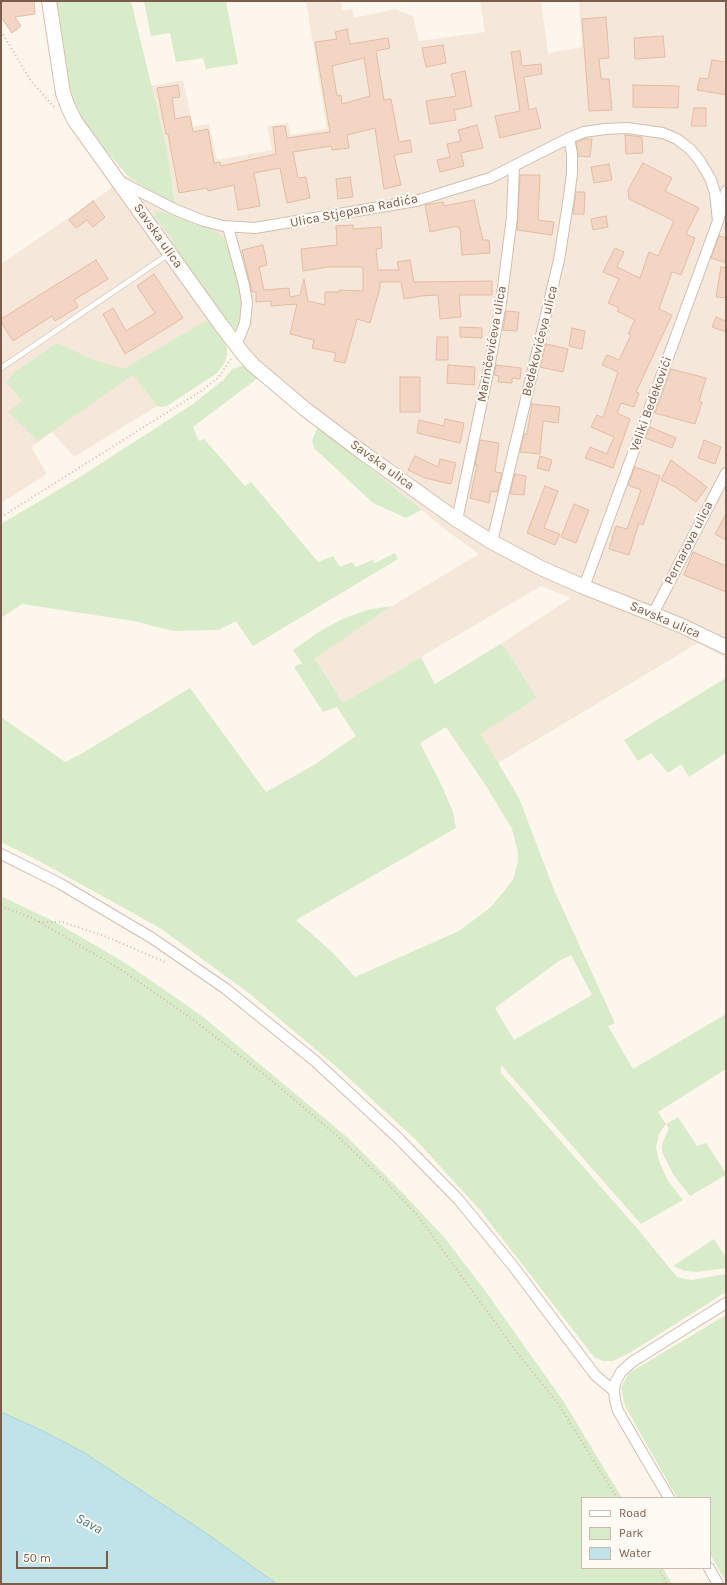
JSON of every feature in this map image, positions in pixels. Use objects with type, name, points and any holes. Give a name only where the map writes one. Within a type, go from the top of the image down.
[{"type":"street","name":"Ulica Stjepana Radića","points":[[49,1],[63,93],[75,121],[119,180],[176,210],[204,221],[228,227],[255,228],[275,226],[395,205],[422,199],[490,178],[569,138],[584,132],[605,128],[627,128],[663,133],[677,139],[690,149],[707,171],[715,193],[722,222]]},
{"type":"street","name":"Bedekovićeva ulica","points":[[492,542],[559,260],[572,173],[572,154],[569,138]]},
{"type":"street","name":"Marinčevićeva ulica","points":[[457,520],[501,303],[512,217],[514,166]]},
{"type":"street","name":"Savska ulica","points":[[119,180],[170,254],[244,355],[263,374],[305,409],[457,520],[522,559],[584,587],[653,614],[726,647]]},
{"type":"street","name":"Veliki Bedekovići","points":[[584,587],[722,222],[726,191]]},
{"type":"street","points":[[228,227],[244,285],[247,302],[245,323],[236,345]]},
{"type":"street","name":"Pernarova ulica","points":[[653,614],[726,472]]},
{"type":"street","points":[[1,854],[59,883],[152,938],[226,989],[315,1061],[397,1137],[458,1199],[513,1266],[595,1375],[614,1391]]},
{"type":"street","points":[[668,1497],[618,1411],[614,1400],[614,1391],[618,1376],[626,1366],[726,1303]]},
{"type":"street","points":[[710,1569],[718,1584]]},
{"type":"lane","points":[[1,368],[170,254]]},
{"type":"path","points":[[1,31],[31,81],[53,106],[68,107]]},
{"type":"path","points":[[1,517],[200,391],[218,378],[230,361],[236,345]]},
{"type":"path","points":[[1,906],[38,922],[120,969],[191,1018],[266,1075],[335,1134],[388,1184],[418,1216],[518,1354],[557,1402],[616,1497]]},
{"type":"path","points":[[38,922],[62,922],[69,924],[102,935],[167,963]]},
{"type":"path","points":[[659,1569],[667,1584]]},
{"type":"shaded area","points":[[306,1],[341,1],[342,11],[352,9],[354,18],[395,9],[413,16],[419,41],[485,32],[480,1],[541,1],[548,53],[582,47],[579,1],[726,1],[726,658],[698,643],[498,763],[481,734],[537,698],[502,643],[571,598],[541,586],[343,703],[315,657],[392,606],[479,554],[444,529],[282,399],[244,365],[207,320],[133,375],[157,406],[74,457],[52,432],[31,447],[47,474],[1,503],[1,264],[106,192],[127,175],[151,192],[175,203],[167,150],[151,86],[183,80],[193,127],[209,124],[217,160],[272,150],[267,126],[288,123],[291,135],[327,129]]},
{"type":"green space","points":[[57,1],[131,1],[167,150],[175,203],[151,192],[127,175],[97,140],[79,115],[67,78],[61,46]]},
{"type":"green space","points":[[144,1],[226,1],[238,64],[206,69],[203,58],[176,62],[170,33],[151,36]]},
{"type":"green space","points":[[155,212],[162,212],[217,232],[224,238],[227,246],[230,246],[243,302],[238,328],[231,327],[170,243],[173,240],[155,217]]},
{"type":"green space","points":[[207,320],[223,340],[227,348],[227,355],[224,364],[216,374],[167,406],[157,406],[133,375],[38,441],[8,412],[22,401],[6,382],[15,372],[57,343],[94,360],[124,369]]},
{"type":"green space","points":[[244,365],[258,378],[193,427],[199,441],[204,439],[245,486],[251,482],[318,562],[333,556],[340,567],[352,562],[356,567],[372,560],[375,563],[395,553],[398,559],[253,646],[236,621],[219,630],[173,631],[134,621],[22,604],[1,618],[1,524],[80,477],[193,404],[223,380],[232,369]]},
{"type":"green space","points":[[318,427],[422,510],[406,518],[373,503],[314,448],[312,440]]},
{"type":"green space","points":[[392,606],[315,658],[343,703],[421,657],[435,684],[502,643],[537,698],[481,734],[519,798],[554,890],[615,1023],[608,1026],[633,1069],[726,1014],[726,1069],[658,1112],[666,1124],[659,1134],[656,1147],[659,1161],[668,1181],[683,1200],[641,1224],[501,1065],[501,1073],[636,1227],[677,1277],[691,1280],[726,1274],[726,1292],[631,1352],[613,1361],[603,1361],[594,1357],[480,1210],[416,1140],[340,1070],[250,994],[160,928],[37,860],[1,842],[1,717],[65,762],[81,754],[190,688],[266,792],[314,765],[356,736],[337,707],[323,712],[294,667],[302,663],[293,650],[320,631],[343,619],[367,610]],"holes":[[[446,727],[488,789],[512,829],[518,853],[518,861],[513,880],[491,907],[459,931],[355,977],[333,953],[296,920],[456,828],[453,812],[442,786],[420,743]],[[571,955],[592,995],[514,1040],[495,1008],[559,961]]]},
{"type":"green space","points":[[726,678],[726,753],[689,777],[681,764],[668,773],[651,753],[638,761],[624,740]]},
{"type":"green space","points":[[1,896],[55,922],[127,964],[202,1016],[347,1137],[395,1185],[444,1237],[486,1292],[564,1402],[621,1497],[581,1497],[581,1569],[664,1569],[672,1584],[277,1584],[206,1533],[83,1452],[41,1430],[1,1412]]},
{"type":"green space","points":[[678,1117],[697,1146],[706,1143],[726,1175],[690,1196],[673,1174],[662,1152],[662,1144],[669,1128],[666,1124]]},
{"type":"green space","points":[[714,1239],[726,1258],[726,1268],[697,1272],[685,1271],[673,1266]]},
{"type":"green space","points":[[726,1315],[726,1582],[711,1556],[711,1497],[676,1497],[625,1406],[621,1387],[629,1373]]},
{"type":"water","name":"Sava","points":[[1,1412],[41,1430],[83,1452],[206,1533],[277,1584],[1,1584]]},
{"type":"building","points":[[1,1],[34,1],[35,14],[15,17],[21,26],[12,33],[1,17]]},
{"type":"building","points":[[606,17],[609,58],[599,59],[601,79],[609,79],[612,110],[589,111],[582,19]]},
{"type":"building","points":[[347,29],[350,44],[388,38],[390,48],[376,51],[384,100],[391,99],[399,142],[410,140],[412,152],[394,155],[401,185],[384,189],[375,128],[347,135],[349,148],[332,150],[331,146],[293,152],[298,178],[306,177],[310,198],[287,203],[280,168],[254,173],[260,206],[238,210],[234,185],[208,191],[207,188],[179,193],[168,134],[166,134],[157,88],[178,85],[180,97],[172,98],[175,119],[190,116],[193,132],[208,129],[214,163],[220,162],[221,166],[276,154],[273,127],[285,126],[287,138],[330,132],[315,42],[337,39],[335,32]],"holes":[[[364,58],[370,96],[342,104],[341,95],[337,96],[332,66]]]},
{"type":"building","points":[[663,36],[665,57],[635,59],[634,38]]},
{"type":"building","points":[[443,45],[446,63],[426,67],[422,48]]},
{"type":"building","points":[[520,51],[522,66],[541,64],[542,74],[524,77],[529,110],[536,108],[541,128],[500,138],[495,116],[520,111],[511,52]]},
{"type":"building","points":[[712,60],[726,62],[726,95],[697,90],[700,78],[708,79]]},
{"type":"building","points":[[465,71],[472,106],[454,110],[456,120],[430,124],[426,101],[456,96],[451,74]]},
{"type":"building","points":[[633,85],[679,86],[678,108],[633,107]]},
{"type":"building","points":[[694,108],[706,108],[706,126],[691,126]]},
{"type":"building","points":[[477,125],[483,148],[461,153],[464,166],[440,172],[437,160],[450,157],[447,144],[461,141],[458,130]]},
{"type":"building","points":[[625,135],[642,137],[643,153],[626,154]]},
{"type":"building","points":[[585,139],[592,139],[590,157],[578,156],[576,142]]},
{"type":"building","points":[[643,163],[672,178],[665,191],[699,208],[686,234],[695,238],[681,275],[672,272],[659,309],[672,315],[636,392],[639,393],[634,407],[621,403],[617,413],[630,419],[613,468],[585,458],[590,447],[607,454],[614,437],[591,427],[597,415],[603,418],[618,372],[602,365],[607,355],[619,360],[631,335],[628,334],[635,320],[617,311],[619,308],[608,303],[619,279],[603,272],[615,248],[624,252],[617,267],[640,278],[649,252],[658,256],[674,221],[629,199],[628,190]]},
{"type":"building","points":[[609,164],[612,180],[594,183],[591,167]]},
{"type":"building","points":[[520,175],[540,175],[538,220],[554,222],[552,235],[517,230]]},
{"type":"building","points":[[350,177],[353,197],[338,199],[336,179]]},
{"type":"building","points":[[576,192],[585,192],[584,214],[573,214]]},
{"type":"building","points":[[474,200],[483,240],[489,240],[490,253],[462,255],[460,228],[457,226],[430,232],[425,205],[443,202],[444,206]]},
{"type":"building","points":[[93,201],[105,217],[93,227],[87,220],[76,228],[69,220]]},
{"type":"building","points":[[606,216],[608,227],[593,230],[591,219]]},
{"type":"building","points":[[353,225],[353,229],[381,227],[382,248],[376,249],[378,270],[399,270],[397,262],[410,260],[414,282],[492,281],[492,295],[459,295],[461,317],[440,319],[438,295],[404,299],[401,282],[380,282],[380,288],[370,323],[357,319],[345,363],[334,361],[336,353],[312,348],[314,340],[290,334],[297,304],[271,306],[271,301],[256,302],[256,292],[252,292],[242,250],[263,245],[267,265],[259,267],[264,290],[289,288],[290,297],[300,295],[304,279],[308,301],[325,305],[325,292],[339,292],[339,290],[363,291],[363,267],[328,267],[303,271],[301,249],[337,245],[336,226]]},
{"type":"building","points":[[719,236],[726,238],[726,263],[711,258]]},
{"type":"building","points":[[96,260],[108,279],[74,300],[78,307],[55,321],[52,316],[13,341],[1,322],[1,319]]},
{"type":"building","points":[[721,267],[726,268],[726,298],[716,297]]},
{"type":"building","points":[[154,274],[183,318],[125,354],[103,314],[113,308],[126,331],[155,313],[137,286]]},
{"type":"building","points":[[506,311],[519,312],[517,331],[503,330]]},
{"type":"building","points":[[716,317],[726,321],[726,332],[712,327]]},
{"type":"building","points":[[460,327],[482,328],[482,338],[460,337]]},
{"type":"building","points":[[572,328],[585,331],[582,349],[569,346]]},
{"type":"building","points":[[437,337],[448,337],[448,360],[436,360]]},
{"type":"building","points":[[546,344],[568,349],[563,372],[540,367]]},
{"type":"building","points":[[448,365],[475,367],[474,385],[447,383]]},
{"type":"building","points":[[496,365],[521,368],[520,379],[512,378],[512,383],[498,382],[499,376],[494,375]]},
{"type":"building","points":[[671,369],[706,378],[699,401],[702,402],[695,424],[655,413]]},
{"type":"building","points":[[400,377],[420,377],[420,412],[400,412]]},
{"type":"building","points":[[532,404],[560,407],[558,423],[543,421],[540,454],[520,452],[524,434],[527,434]]},
{"type":"building","points":[[445,419],[464,423],[460,443],[417,433],[419,420],[444,426]]},
{"type":"building","points":[[650,427],[676,438],[672,448],[645,438]]},
{"type":"building","points":[[480,440],[499,443],[495,472],[502,473],[497,492],[491,491],[489,503],[470,498],[477,465],[475,465]]},
{"type":"building","points":[[704,440],[721,447],[715,464],[698,458]]},
{"type":"building","points":[[415,456],[438,467],[440,459],[456,463],[451,484],[425,478],[408,470]]},
{"type":"building","points":[[540,456],[552,460],[549,471],[537,468]]},
{"type":"building","points":[[671,460],[707,487],[696,502],[675,487],[661,480]]},
{"type":"building","points":[[635,467],[660,476],[643,525],[639,523],[629,555],[609,549],[616,526],[627,529],[641,490],[628,485]]},
{"type":"building","points":[[515,474],[526,476],[524,495],[510,494]]},
{"type":"building","points":[[545,486],[558,491],[544,528],[560,534],[555,545],[527,533]]},
{"type":"building","points":[[574,504],[589,510],[576,543],[561,537]]},
{"type":"building","points":[[726,514],[726,540],[715,534]]},
{"type":"building","points":[[693,552],[726,566],[726,592],[684,575]]}]
